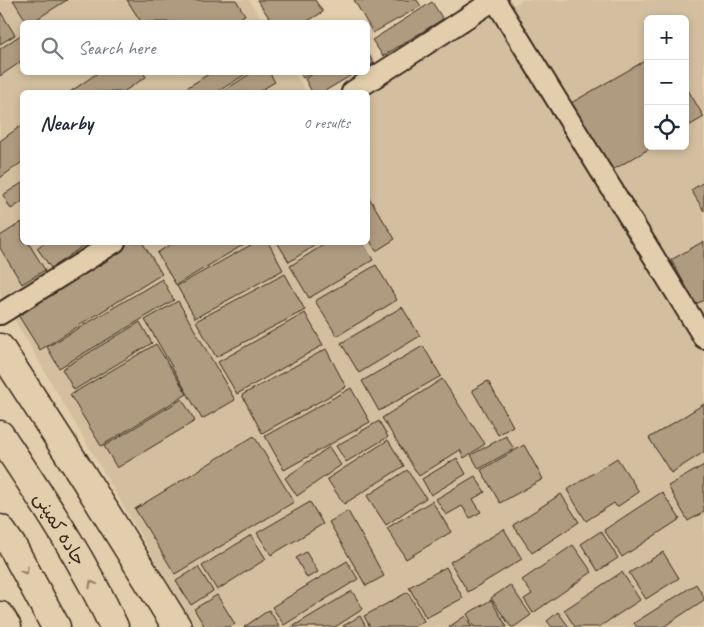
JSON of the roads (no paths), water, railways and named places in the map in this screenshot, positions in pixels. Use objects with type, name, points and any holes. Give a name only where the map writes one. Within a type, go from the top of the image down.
[{"type":"main road","points":[[0,348],[93,491],[177,627]]},
{"type":"main road","name":"جاده کمپنی","points":[[0,435],[57,521],[106,608],[114,627]]},
{"type":"main road","points":[[0,529],[12,546],[56,627]]},
{"type":"main road","points":[[0,616],[7,627]]},
{"type":"street","points":[[355,90],[495,0],[704,338]]},
{"type":"street","points":[[0,314],[110,245]]}]
